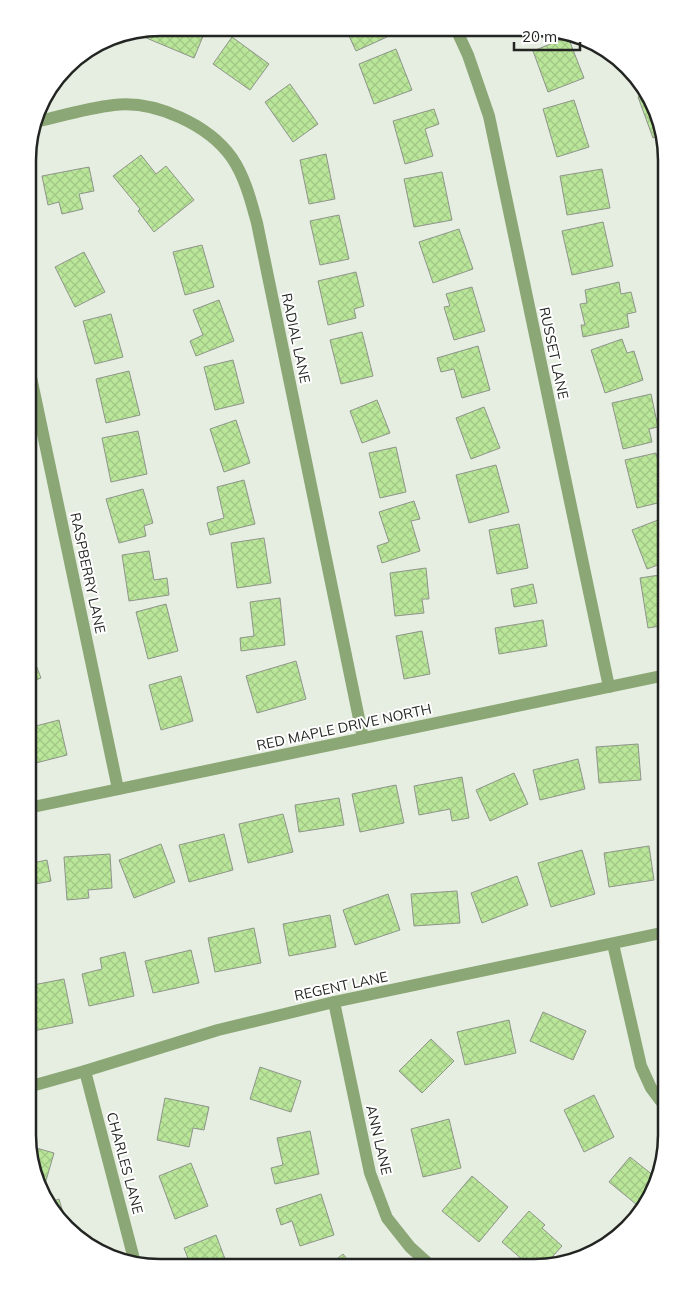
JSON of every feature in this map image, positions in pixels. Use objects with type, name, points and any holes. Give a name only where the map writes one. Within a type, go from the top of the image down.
[{"type":"street","name":"RUSSET LANE","points":[[459,36],[468,55],[489,116],[609,687]]},
{"type":"street","name":"RADIAL LANE","points":[[43,120],[116,105],[136,105],[169,112],[192,123],[216,140],[232,159],[248,192],[257,223],[363,738]]},
{"type":"street","name":"RASPBERRY LANE","points":[[36,400],[118,789]]},
{"type":"street","name":"RED MAPLE DRIVE NORTH","points":[[36,806],[657,677]]},
{"type":"street","name":"REGENT LANE","points":[[36,1085],[218,1030],[334,1002],[657,934]]},
{"type":"street","points":[[613,944],[641,1066],[657,1095]]},
{"type":"street","name":"ANN LANE","points":[[334,1002],[370,1173],[387,1218],[410,1248],[423,1259]]},
{"type":"street","name":"CHARLES LANE","points":[[85,1071],[134,1256]]},
{"type":"building","points":[[349,36],[387,37],[356,51]]},
{"type":"building","points":[[203,37],[194,58],[146,38]]},
{"type":"building","points":[[232,37],[269,64],[250,90],[213,64]]},
{"type":"building","points":[[561,40],[570,42],[584,78],[548,92],[533,51]]},
{"type":"building","points":[[396,49],[412,90],[374,104],[359,64]]},
{"type":"building","points":[[290,84],[318,124],[293,142],[265,102]]},
{"type":"building","points":[[640,96],[645,106],[655,137],[653,138],[638,97]]},
{"type":"building","points":[[574,100],[589,147],[557,157],[543,109]]},
{"type":"building","points":[[434,109],[439,124],[425,129],[433,156],[405,164],[393,121]]},
{"type":"building","points":[[326,154],[335,199],[309,204],[300,160]]},
{"type":"building","points":[[141,155],[156,174],[166,166],[194,200],[154,232],[138,211],[140,209],[113,176]]},
{"type":"building","points":[[89,167],[94,191],[79,194],[83,209],[62,214],[59,202],[48,205],[42,176]]},
{"type":"building","points":[[602,169],[610,208],[567,215],[560,176]]},
{"type":"building","points":[[442,172],[452,220],[414,227],[404,179]]},
{"type":"building","points":[[339,215],[349,259],[320,265],[310,221]]},
{"type":"building","points":[[603,222],[613,266],[572,275],[562,231]]},
{"type":"building","points":[[459,229],[473,269],[433,283],[419,242]]},
{"type":"building","points":[[202,245],[214,287],[185,295],[173,252]]},
{"type":"building","points":[[84,252],[105,292],[75,307],[55,267]]},
{"type":"building","points":[[356,272],[364,306],[354,309],[356,318],[328,325],[318,281]]},
{"type":"building","points":[[619,282],[621,294],[631,292],[636,312],[627,314],[629,327],[583,337],[581,325],[585,325],[580,304],[587,303],[585,290]]},
{"type":"building","points":[[472,287],[485,331],[454,340],[444,307],[450,306],[446,294]]},
{"type":"building","points":[[219,300],[234,341],[196,356],[190,341],[203,335],[193,310]]},
{"type":"building","points":[[111,314],[123,357],[95,364],[83,321]]},
{"type":"building","points":[[362,332],[373,376],[341,384],[330,340]]},
{"type":"building","points":[[622,339],[627,353],[634,351],[643,380],[605,393],[591,350]]},
{"type":"building","points":[[478,346],[490,390],[462,398],[454,369],[441,372],[437,358]]},
{"type":"building","points":[[233,360],[244,403],[215,410],[204,367]]},
{"type":"building","points":[[129,371],[140,415],[106,423],[96,379]]},
{"type":"building","points":[[651,394],[658,426],[649,429],[652,442],[623,449],[612,403]]},
{"type":"building","points":[[377,400],[390,433],[362,443],[350,411]]},
{"type":"building","points":[[484,407],[500,448],[471,459],[456,418]]},
{"type":"building","points":[[236,420],[250,463],[224,472],[210,429]]},
{"type":"building","points":[[138,431],[147,474],[111,482],[102,438]]},
{"type":"building","points":[[396,447],[406,492],[380,498],[369,453]]},
{"type":"building","points":[[656,453],[658,503],[637,508],[625,460]]},
{"type":"building","points":[[496,465],[509,512],[469,523],[456,475]]},
{"type":"building","points":[[244,480],[255,524],[210,535],[207,523],[224,518],[217,487]]},
{"type":"building","points":[[143,489],[153,523],[144,526],[146,536],[119,543],[106,499]]},
{"type":"building","points":[[414,501],[420,519],[411,521],[420,551],[382,563],[377,546],[389,542],[379,512]]},
{"type":"building","points":[[658,520],[658,565],[647,569],[632,530]]},
{"type":"building","points":[[519,524],[528,568],[497,574],[489,530]]},
{"type":"building","points":[[264,538],[271,583],[237,588],[231,543]]},
{"type":"building","points":[[149,551],[154,580],[167,578],[169,595],[129,601],[122,555]]},
{"type":"building","points":[[426,568],[429,599],[422,599],[424,613],[395,616],[390,573]]},
{"type":"building","points":[[658,575],[658,626],[648,628],[640,578]]},
{"type":"building","points":[[533,584],[537,603],[514,607],[511,589]]},
{"type":"building","points":[[280,598],[285,645],[241,651],[240,638],[254,636],[250,602]]},
{"type":"building","points":[[166,604],[178,651],[148,659],[136,612]]},
{"type":"building","points":[[543,620],[547,646],[499,654],[495,628]]},
{"type":"building","points":[[422,631],[430,674],[404,679],[396,636]]},
{"type":"building","points":[[296,661],[306,699],[257,713],[246,676]]},
{"type":"building","points":[[36,665],[41,678],[36,680]]},
{"type":"building","points":[[181,676],[193,721],[161,730],[149,685]]},
{"type":"building","points":[[59,720],[67,755],[36,763],[36,726]]},
{"type":"building","points":[[638,744],[641,780],[599,783],[596,747]]},
{"type":"building","points":[[578,759],[585,789],[540,800],[533,770]]},
{"type":"building","points":[[514,773],[528,804],[490,821],[476,790]]},
{"type":"building","points":[[462,777],[469,818],[452,821],[450,809],[419,815],[414,786]]},
{"type":"building","points":[[396,785],[404,823],[360,832],[352,794]]},
{"type":"building","points":[[339,798],[344,825],[299,832],[295,805]]},
{"type":"building","points":[[283,814],[293,852],[248,863],[239,824]]},
{"type":"building","points":[[224,834],[233,870],[189,882],[179,845]]},
{"type":"building","points":[[161,844],[175,882],[134,898],[119,860]]},
{"type":"building","points":[[649,846],[654,880],[609,887],[604,853]]},
{"type":"building","points":[[582,850],[595,894],[551,907],[538,863]]},
{"type":"building","points":[[110,854],[112,888],[88,890],[89,898],[67,900],[64,857]]},
{"type":"building","points":[[47,860],[51,881],[36,884],[36,862]]},
{"type":"building","points":[[517,876],[528,905],[482,923],[471,893]]},
{"type":"building","points":[[457,891],[460,923],[414,926],[411,894]]},
{"type":"building","points":[[388,894],[400,930],[355,945],[343,910]]},
{"type":"building","points":[[330,915],[336,947],[289,956],[283,924]]},
{"type":"building","points":[[254,928],[261,963],[215,972],[208,938]]},
{"type":"building","points":[[191,950],[199,983],[153,993],[145,961]]},
{"type":"building","points":[[125,952],[134,996],[89,1006],[82,974],[102,969],[100,958]]},
{"type":"building","points":[[64,979],[73,1023],[36,1030],[36,984]]},
{"type":"building","points":[[543,1012],[586,1031],[573,1060],[530,1041]]},
{"type":"building","points":[[509,1020],[516,1053],[465,1065],[457,1032]]},
{"type":"building","points":[[431,1039],[454,1061],[422,1093],[399,1071]]},
{"type":"building","points":[[260,1067],[301,1081],[291,1112],[250,1099]]},
{"type":"building","points":[[594,1095],[614,1137],[584,1152],[564,1110]]},
{"type":"building","points":[[165,1098],[209,1107],[204,1130],[193,1128],[189,1147],[157,1140]]},
{"type":"building","points":[[449,1119],[461,1168],[423,1177],[411,1129]]},
{"type":"building","points":[[310,1131],[319,1174],[275,1184],[271,1168],[283,1165],[277,1138]]},
{"type":"building","points":[[38,1148],[54,1153],[46,1181]]},
{"type":"building","points":[[630,1157],[651,1174],[636,1204],[609,1182]]},
{"type":"building","points":[[191,1163],[208,1206],[175,1219],[159,1176]]},
{"type":"building","points":[[472,1176],[508,1207],[479,1242],[442,1211]]},
{"type":"building","points":[[321,1194],[334,1235],[300,1246],[292,1221],[281,1225],[276,1209]]},
{"type":"building","points":[[59,1199],[62,1210],[57,1204],[55,1200]]},
{"type":"building","points":[[529,1211],[545,1225],[542,1228],[562,1246],[551,1258],[522,1259],[502,1242]]},
{"type":"building","points":[[216,1235],[225,1259],[188,1259],[184,1248]]},
{"type":"building","points":[[343,1254],[347,1259],[337,1259]]}]
